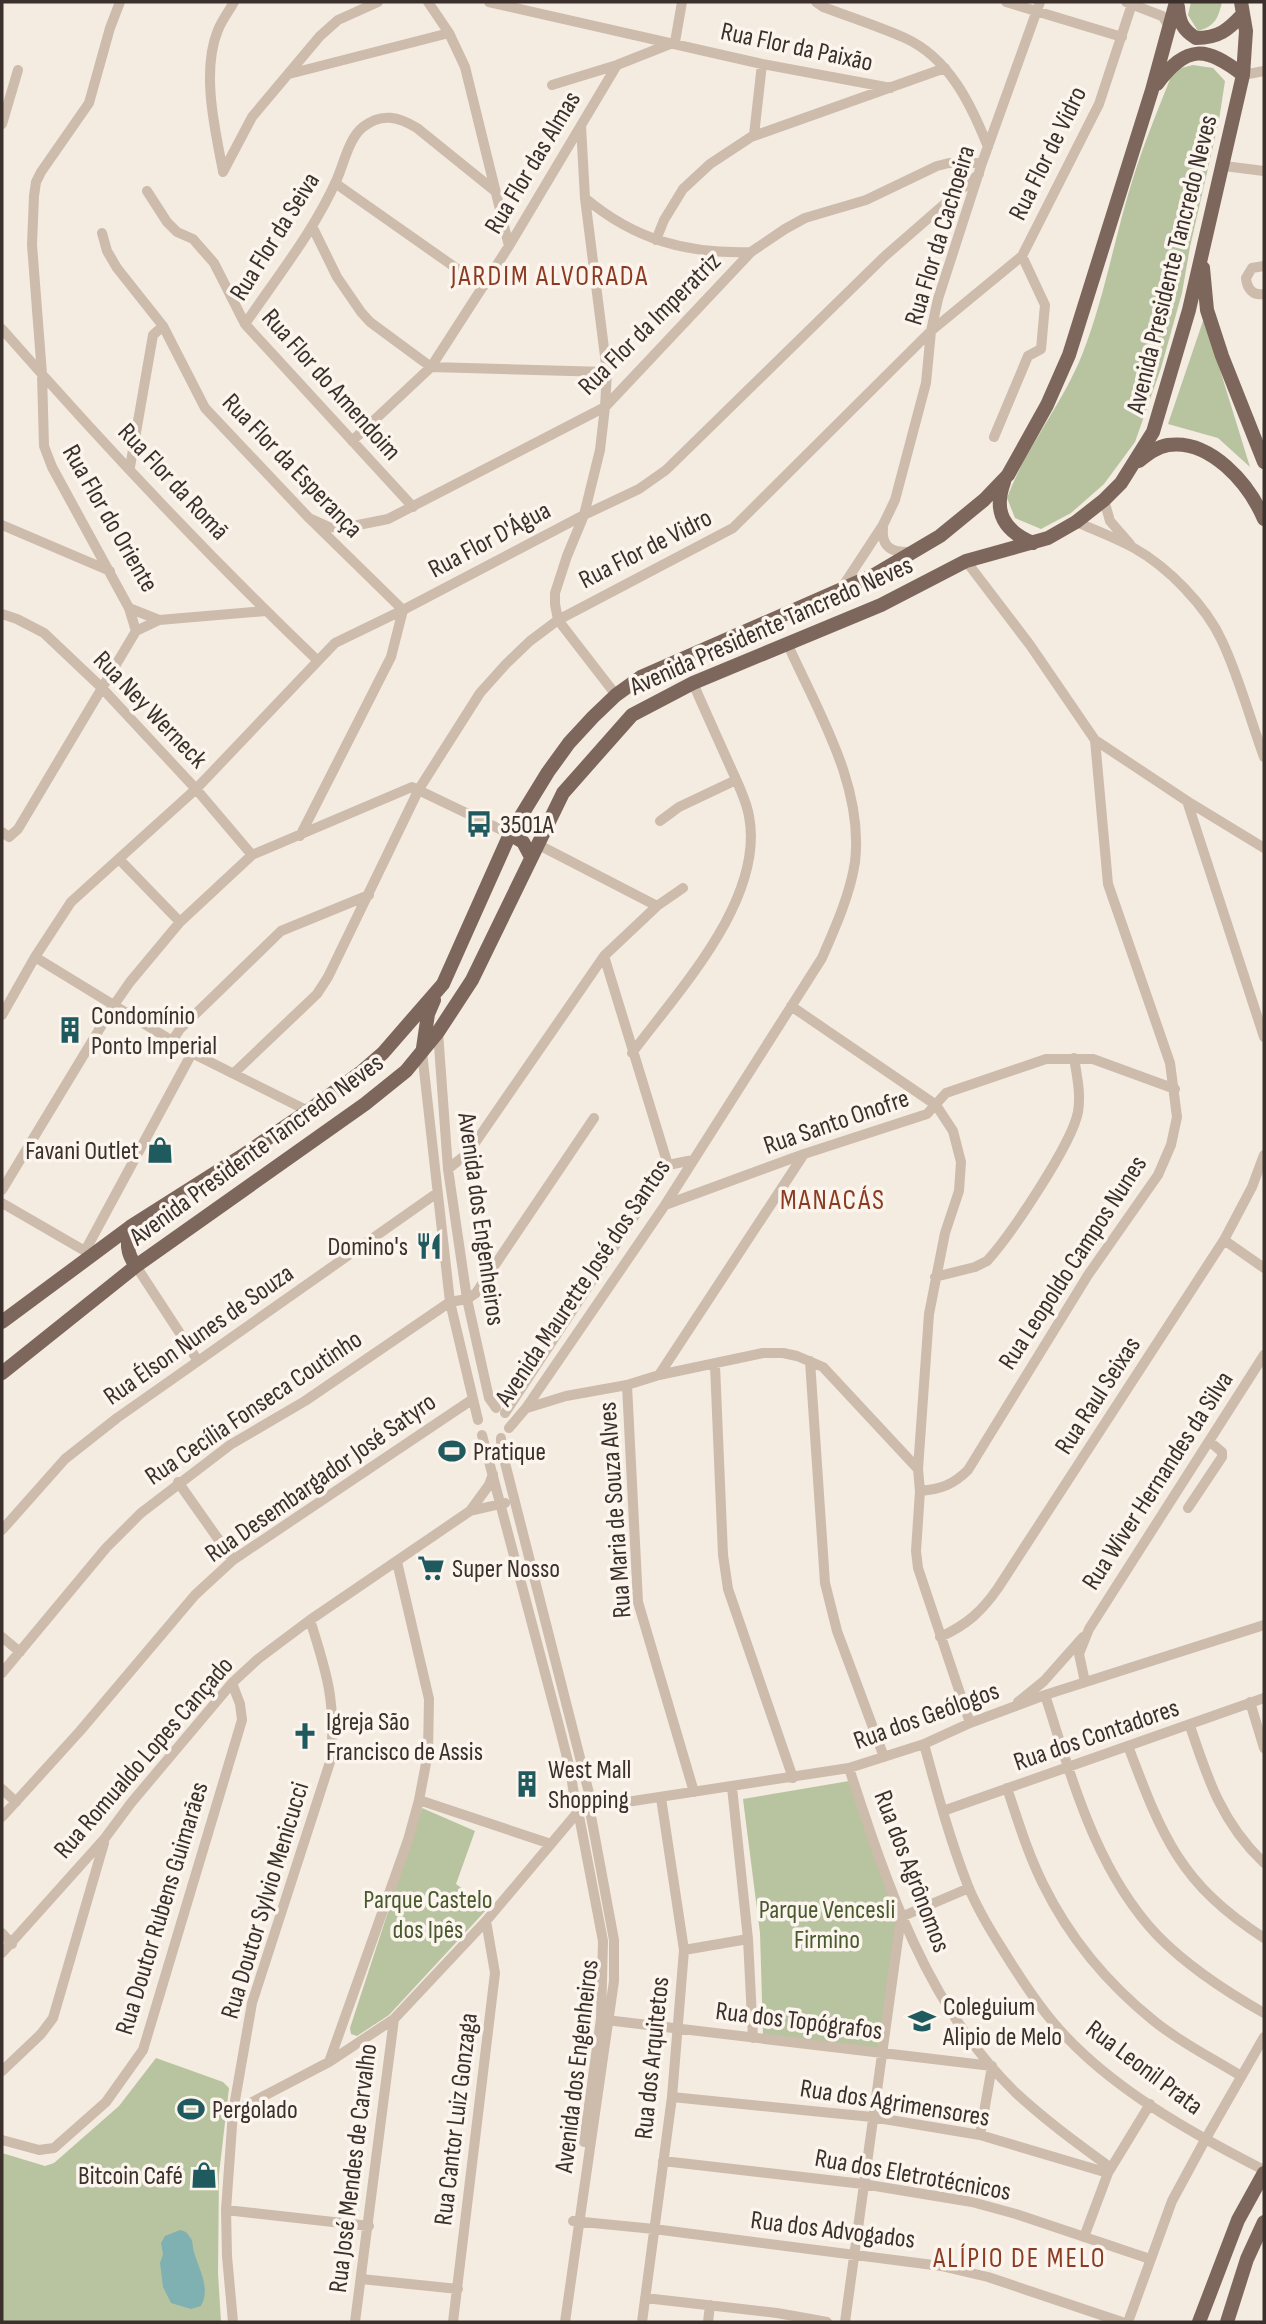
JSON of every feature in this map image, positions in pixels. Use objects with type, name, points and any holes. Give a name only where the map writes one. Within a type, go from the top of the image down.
[{"type":"main road","points":[[1172,12],[1196,38],[1219,36],[1230,28],[1242,8]]},
{"type":"main road","name":"Avenida Presidente Tancredo Neves","points":[[2,1373],[136,1266],[365,1104],[406,1071],[438,1032],[472,980],[563,793],[632,715],[693,684],[881,605],[966,561],[1048,538],[1076,522],[1104,500],[1134,465],[1153,432],[1162,406],[1203,252],[1243,75],[1246,31],[1242,8]]},
{"type":"main road","name":"Avenida Presidente Tancredo Neves","points":[[2,1322],[87,1254],[242,1156],[308,1111],[383,1053],[443,984],[510,834],[528,802],[569,743],[616,695],[641,677],[840,592],[915,552],[940,536],[984,500],[1008,475],[1047,405],[1069,355],[1152,90],[1172,12]]},
{"type":"main road","points":[[1152,90],[1174,63],[1198,54],[1214,55],[1243,75]]},
{"type":"main road","points":[[1203,252],[1207,310],[1222,356],[1264,462]]},
{"type":"main road","points":[[1134,465],[1165,445],[1183,445],[1200,450],[1233,471],[1243,481],[1264,519]]},
{"type":"main road","points":[[1008,475],[999,499],[1001,514],[1013,532],[1033,542]]},
{"type":"main road","points":[[510,834],[534,851]]},
{"type":"main road","points":[[422,1052],[428,1014],[443,984]]},
{"type":"main road","points":[[130,1227],[127,1245],[129,1257],[136,1266]]},
{"type":"main road","points":[[1199,2322],[1238,2220],[1264,2172]]},
{"type":"main road","points":[[1227,2322],[1247,2259],[1264,2221]]},
{"type":"street","name":"Rua Flor do Oriente","points":[[120,2],[107,36],[89,103],[36,182],[32,245],[42,374],[44,446],[52,467],[129,608],[159,620],[266,611]]},
{"type":"street","points":[[234,2],[218,31],[212,70],[211,106],[223,172],[253,117],[327,28],[349,14],[378,2]]},
{"type":"street","points":[[428,2],[449,33],[465,67],[509,246]]},
{"type":"street","name":"Rua Flor da Paixão","points":[[489,2],[675,42],[762,64],[891,88]]},
{"type":"street","points":[[552,85],[617,65],[675,42],[682,2]]},
{"type":"street","points":[[816,2],[906,38],[927,52],[956,81],[975,113],[988,147]]},
{"type":"street","points":[[1006,2],[1038,6],[1122,37]]},
{"type":"street","points":[[1129,3],[1172,12]]},
{"type":"street","name":"Rua Flor de Vidro","points":[[234,1073],[317,994],[328,977],[419,789],[480,692],[530,641],[558,620],[733,528],[931,331],[1022,256],[1099,104],[1122,37],[1129,3]]},
{"type":"street","name":"Rua Flor da Cachoeira","points":[[840,592],[883,525],[895,500],[926,383],[931,331],[938,299],[980,169],[1038,6]]},
{"type":"street","points":[[287,75],[449,33]]},
{"type":"street","points":[[754,135],[762,64]]},
{"type":"street","name":"Rua Flor das Almas","points":[[352,441],[431,367],[509,246],[617,65]]},
{"type":"street","points":[[656,240],[664,220],[684,189],[710,164],[754,135],[945,68]]},
{"type":"street","points":[[2,124],[18,70]]},
{"type":"street","points":[[1243,75],[1264,71]]},
{"type":"street","name":"Rua Flor da Seiva","points":[[245,324],[312,226],[355,137],[361,129],[377,120],[396,117],[417,128],[495,191]]},
{"type":"street","points":[[581,126],[586,198],[607,372],[600,450],[584,514],[555,593],[556,615],[616,695]]},
{"type":"street","name":"Rua Flor da Imperatriz","points":[[309,518],[329,527],[343,528],[388,519],[413,507],[605,407],[751,252],[805,218],[866,200],[921,171],[949,163],[980,169]]},
{"type":"street","points":[[1224,166],[1264,171]]},
{"type":"street","name":"Rua Flor D'Água","points":[[2,1015],[71,902],[196,789],[335,643],[584,514],[639,489],[667,470],[885,256],[980,169]]},
{"type":"street","points":[[335,183],[483,287]]},
{"type":"street","name":"Rua Flor do Amendoim","points":[[147,191],[167,222],[177,232],[193,239],[214,263],[245,324],[413,507]]},
{"type":"street","points":[[586,198],[619,223],[656,240],[717,253],[751,252]]},
{"type":"street","points":[[312,226],[337,277],[361,312],[370,322],[431,367],[607,372]]},
{"type":"street","name":"Rua Flor da Esperança","points":[[102,233],[107,251],[117,268],[163,326],[205,408],[309,518],[403,610]]},
{"type":"street","points":[[994,437],[1028,356],[1041,349],[1045,305],[1022,256]]},
{"type":"street","points":[[1264,266],[1252,268],[1246,278],[1249,290],[1254,294],[1264,294]]},
{"type":"street","points":[[130,467],[153,335],[163,326]]},
{"type":"street","name":"Rua Flor da Romã","points":[[2,329],[266,611],[317,660]]},
{"type":"street","points":[[1104,500],[1110,521],[1135,548],[1187,591],[1209,618],[1222,641],[1264,757]]},
{"type":"street","points":[[1076,522],[1135,548]]},
{"type":"street","points":[[2,524],[110,571]]},
{"type":"street","points":[[883,525],[882,538],[886,547],[897,553],[915,552]]},
{"type":"street","name":"Rua Leopoldo Campos Nunes","points":[[920,1491],[941,1489],[957,1481],[968,1470],[1088,1275],[1158,1175],[1171,1145],[1177,1117],[1170,1063],[1108,884],[1095,740],[1030,645],[966,561]]},
{"type":"street","points":[[129,608],[136,631]]},
{"type":"street","points":[[300,836],[391,657],[403,610]]},
{"type":"street","name":"Rua Ney Werneck","points":[[2,614],[17,618],[44,633],[101,687],[196,789],[252,855]]},
{"type":"street","points":[[2,832],[9,837],[18,830],[136,631],[159,620]]},
{"type":"street","name":"Avenida Maurette José dos Santos","points":[[509,1429],[665,1205],[822,958],[835,927],[855,863],[851,798],[836,752],[788,645]]},
{"type":"street","points":[[632,1053],[706,953],[734,909],[747,872],[752,839],[749,813],[693,684]]},
{"type":"street","points":[[1095,740],[1264,848]]},
{"type":"street","points":[[660,821],[679,807],[736,780]]},
{"type":"street","points":[[2,1190],[130,982],[180,922],[252,855],[412,787],[510,834]]},
{"type":"street","points":[[1187,801],[1264,1037]]},
{"type":"street","points":[[534,851],[657,906]]},
{"type":"street","points":[[119,859],[180,922]]},
{"type":"street","points":[[448,1169],[468,1153],[604,956],[657,906],[683,888]]},
{"type":"street","points":[[172,1041],[180,1029],[281,932],[369,895]]},
{"type":"street","points":[[604,956],[668,1165]]},
{"type":"street","points":[[35,957],[192,1053],[308,1111]]},
{"type":"street","points":[[791,1006],[936,1105],[953,1131],[961,1162],[959,1191],[945,1233],[929,1314],[918,1469],[920,1491],[916,1551],[918,1568],[970,1723]]},
{"type":"street","name":"Avenida dos Engenheiros","points":[[438,1032],[448,1169],[467,1299],[489,1398],[500,1410]]},
{"type":"street","name":"Avenida dos Engenheiros","points":[[422,1052],[450,1302],[478,1420]]},
{"type":"street","points":[[2,1203],[87,1254],[192,1053]]},
{"type":"street","points":[[936,1277],[975,1268],[987,1261],[1045,1179],[1077,1116],[1080,1097],[1074,1058]]},
{"type":"street","name":"Rua Santo Onofre","points":[[665,1205],[804,1154],[927,1114],[946,1093],[1046,1059],[1093,1059],[1174,1089]]},
{"type":"street","points":[[467,1299],[485,1282],[594,1118]]},
{"type":"street","points":[[659,1375],[804,1154]]},
{"type":"street","name":"Rua Raul Seixas","points":[[940,1637],[968,1623],[986,1605],[1224,1240],[1252,1186],[1264,1155]]},
{"type":"street","name":"Avenida Maurette José dos Santos","points":[[500,1410],[527,1380],[668,1165],[692,1160]]},
{"type":"street","name":"Rua Élson Nunes de Souza","points":[[2,1530],[65,1459],[117,1418],[436,1194]]},
{"type":"street","points":[[1224,1240],[1264,1268]]},
{"type":"street","points":[[136,1266],[198,1361]]},
{"type":"street","name":"Rua Cecília Fonseca Coutinho","points":[[2,1673],[106,1548],[141,1513],[178,1482],[230,1445],[305,1401],[450,1302],[467,1299]]},
{"type":"street","points":[[526,1408],[659,1375],[763,1353],[783,1353],[823,1367],[918,1469]]},
{"type":"street","points":[[810,1361],[825,1583],[837,1631],[884,1757]]},
{"type":"street","name":"Rua Wiver Hernandes da Silva","points":[[1010,1709],[1044,1681],[1089,1629],[1262,1362]]},
{"type":"street","points":[[715,1365],[723,1555],[728,1590],[793,1778]]},
{"type":"street","points":[[527,1380],[554,1394],[566,1396]]},
{"type":"street","name":"Rua Maria de Souza Alves","points":[[627,1385],[638,1602],[694,1792]]},
{"type":"street","name":"Rua Desembargador José Satyro","points":[[2,1817],[195,1595],[233,1560],[473,1399]]},
{"type":"street","points":[[500,1410],[509,1423],[509,1429],[501,1438],[491,1440],[482,1435],[478,1420],[483,1412],[500,1410]]},
{"type":"street","name":"Avenida dos Engenheiros","points":[[482,1435],[565,1752],[585,1810],[583,1834],[603,1941],[605,2020]]},
{"type":"street","name":"Avenida dos Engenheiros","points":[[501,1438],[500,1447],[513,1501],[578,1748],[585,1810],[614,1940],[614,1981],[605,2020],[559,2322]]},
{"type":"street","points":[[1188,1508],[1222,1457],[1222,1452],[1209,1441]]},
{"type":"street","name":"Rua Romualdo Lopes Cançado","points":[[2,1953],[105,1838],[131,1803],[232,1684],[258,1659],[310,1620],[470,1511],[489,1485],[493,1474]]},
{"type":"street","points":[[178,1482],[233,1560]]},
{"type":"street","name":"Rua Romualdo Lopes Cançado","points":[[470,1511],[513,1501]]},
{"type":"street","points":[[329,2062],[408,1840],[428,1753],[429,1699],[397,1562]]},
{"type":"street","name":"Rua Doutor Sylvio Menicucci","points":[[233,2322],[226,2210],[233,2112],[252,2003],[331,1759],[334,1726],[329,1680],[310,1620]]},
{"type":"street","name":"Rua dos Geólogos","points":[[585,1810],[849,1768],[924,1744],[970,1723],[1045,1695],[1264,1625]]},
{"type":"street","name":"Rua Wiver Hernandes da Silva","points":[[1085,1682],[1079,1654],[1089,1629]]},
{"type":"street","points":[[2,1637],[20,1652]]},
{"type":"street","name":"Rua Doutor Rubens Guimarães","points":[[2,2140],[44,2151],[54,2148],[106,2102],[143,2050],[242,1720],[240,1704],[232,1684]]},
{"type":"street","points":[[1045,1695],[1094,1835],[1116,1879],[1134,1907],[1158,1935],[1193,1967],[1222,1989],[1264,2013]]},
{"type":"street","name":"Rua dos Contadores","points":[[943,1811],[1264,1698]]},
{"type":"street","points":[[1250,1702],[1264,1748]]},
{"type":"street","points":[[1190,1726],[1217,1801],[1245,1845],[1264,1863]]},
{"type":"street","name":"Rua Leonil Prata","points":[[924,1744],[969,1888],[1009,1960],[1054,2023],[1104,2071],[1150,2104],[1205,2140],[1264,2172]]},
{"type":"street","points":[[1128,1746],[1162,1830],[1180,1863],[1206,1894],[1236,1920],[1264,1938]]},
{"type":"street","points":[[565,1752],[578,1748]]},
{"type":"street","name":"Rua dos Agrônomos","points":[[849,1768],[879,1861],[901,1917],[943,1998],[968,2036],[1014,2091],[1109,2171]]},
{"type":"street","points":[[732,1787],[748,1939],[753,2038]]},
{"type":"street","points":[[1007,1788],[1043,1884],[1079,1945],[1127,1997],[1155,2022],[1241,2076]]},
{"type":"street","points":[[2,1789],[16,1802]]},
{"type":"street","name":"Rua dos Arquitetos","points":[[642,2322],[672,2097],[684,1950],[661,1798]]},
{"type":"street","points":[[419,1800],[551,1844]]},
{"type":"street","points":[[233,2112],[329,2062],[394,2019],[486,1922],[564,1829],[585,1810]]},
{"type":"street","points":[[564,1829],[583,1834]]},
{"type":"street","points":[[2,2071],[41,2034],[53,2018],[105,1838]]},
{"type":"street","points":[[845,2322],[901,1917],[969,1888]]},
{"type":"street","name":"Rua Cantor Luiz Gonzaga","points":[[453,2322],[495,1973],[486,1922]]},
{"type":"street","points":[[2,1933],[12,1944]]},
{"type":"street","points":[[684,1950],[748,1939]]},
{"type":"street","name":"Rua José Mendes de Carvalho","points":[[355,2322],[394,2019]]},
{"type":"street","name":"Rua dos Topógrafos","points":[[605,2020],[992,2066]]},
{"type":"street","points":[[1128,2322],[1172,2201],[1264,2037]]},
{"type":"street","points":[[980,2135],[992,2066]]},
{"type":"street","name":"Rua dos Agrimensores","points":[[672,2097],[872,2117],[980,2135],[1109,2171]]},
{"type":"street","points":[[1084,2237],[1109,2171],[1150,2104]]},
{"type":"street","name":"Rua dos Eletrotécnicos","points":[[663,2161],[863,2184],[972,2202],[1150,2259]]},
{"type":"street","points":[[226,2210],[369,2226]]},
{"type":"street","name":"Avenida dos Engenheiros","points":[[565,2322],[576,2221]]},
{"type":"street","name":"Rua dos Advogados","points":[[576,2221],[941,2266],[988,2277],[1122,2322]]},
{"type":"street","points":[[361,2279],[458,2289]]},
{"type":"street","points":[[645,2298],[710,2305],[776,2318],[827,2322]]},
{"type":"street","points":[[708,2322],[710,2305]]},
{"type":"green space","points":[[1191,2],[1222,2],[1215,21],[1198,31],[1188,15]]},
{"type":"green space","points":[[1193,65],[1213,68],[1225,81],[1182,293],[1161,368],[1135,442],[1104,484],[1071,513],[1041,529],[1015,518],[1007,498],[1024,461],[1065,391],[1082,355],[1097,311],[1134,175],[1172,74]]},
{"type":"green space","points":[[1204,318],[1250,467],[1218,438],[1168,424]]},
{"type":"green space","name":"Parque Vencesli Firmino","points":[[849,1781],[897,1917],[878,2049],[763,2034],[760,1933],[743,1799]]},
{"type":"green space","name":"Parque Castelo dos Ipês","points":[[422,1808],[475,1831],[456,1884],[488,1908],[389,2015],[357,2036],[351,2034],[350,2028]]},
{"type":"green space","points":[[156,2058],[223,2082],[229,2088],[219,2174],[218,2273],[221,2322],[2,2322],[2,2153],[45,2166],[54,2163],[119,2106]]},
{"type":"water","points":[[180,2230],[192,2240],[205,2292],[201,2306],[191,2309],[171,2303],[163,2287],[161,2243],[165,2236]]},
{"type":"place","name":"3501A","points":[[479,824]]},
{"type":"place","name":"Condomínio Ponto Imperial","points":[[70,1030]]},
{"type":"place","name":"Favani Outlet","points":[[160,1150]]},
{"type":"place","name":"Domino's","points":[[429,1246]]},
{"type":"place","name":"Pratique","points":[[452,1451]]},
{"type":"place","name":"Super Nosso","points":[[431,1568]]},
{"type":"place","name":"Igreja São Francisco de Assis","points":[[305,1736]]},
{"type":"place","name":"West Mall Shopping","points":[[527,1784]]},
{"type":"place","name":"Coleguium Alipio de Melo","points":[[922,2021]]},
{"type":"place","name":"Pergolado","points":[[191,2109]]},
{"type":"place","name":"Bitcoin Café","points":[[204,2175]]},
{"type":"district","name":"JARDIM ALVORADA","points":[[550,275]]},
{"type":"district","name":"MANACÁS","points":[[833,1199]]},
{"type":"district","name":"ALÍPIO DE MELO","points":[[1020,2257]]}]
